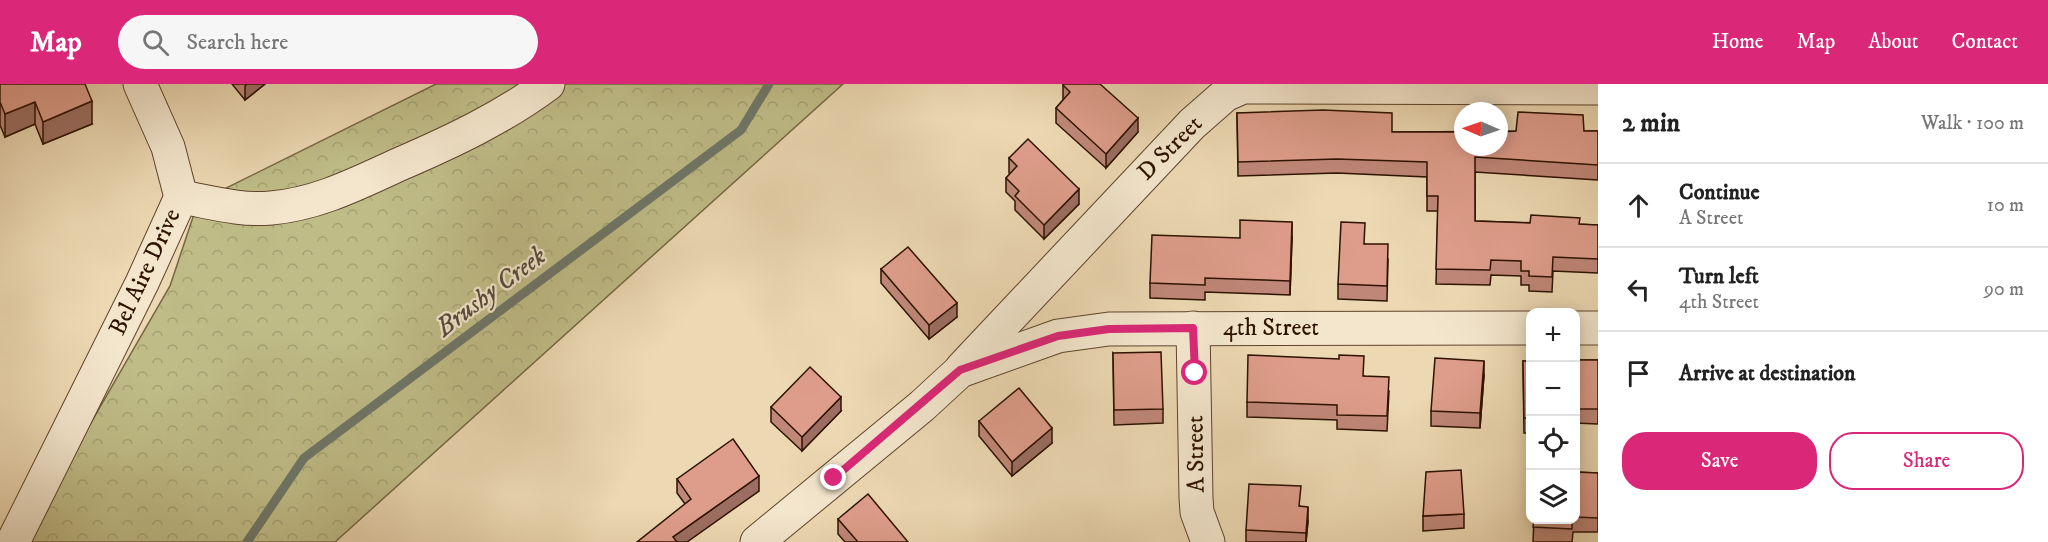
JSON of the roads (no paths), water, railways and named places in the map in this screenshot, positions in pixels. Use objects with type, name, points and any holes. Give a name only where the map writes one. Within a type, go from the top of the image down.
[{"type":"street","points":[[140,84],[168,147],[181,197]]},
{"type":"street","name":"Bel Aire Drive","points":[[13,542],[142,283],[181,197],[240,207],[270,208],[310,202],[345,189],[457,139],[548,84]]},
{"type":"street","name":"D Street","points":[[960,370],[1192,124],[1225,95],[1243,87],[1598,88]]},
{"type":"street","name":"A Street","points":[[1193,328],[1197,512],[1209,542]]},
{"type":"street","name":"4th Street","points":[[757,542],[922,406],[960,370],[1058,336],[1109,329],[1526,328]]},
{"type":"street","points":[[1580,328],[1598,328]]},
{"type":"waterway","name":"Brushy Creek","points":[[247,542],[304,458],[741,130],[769,84]]}]
